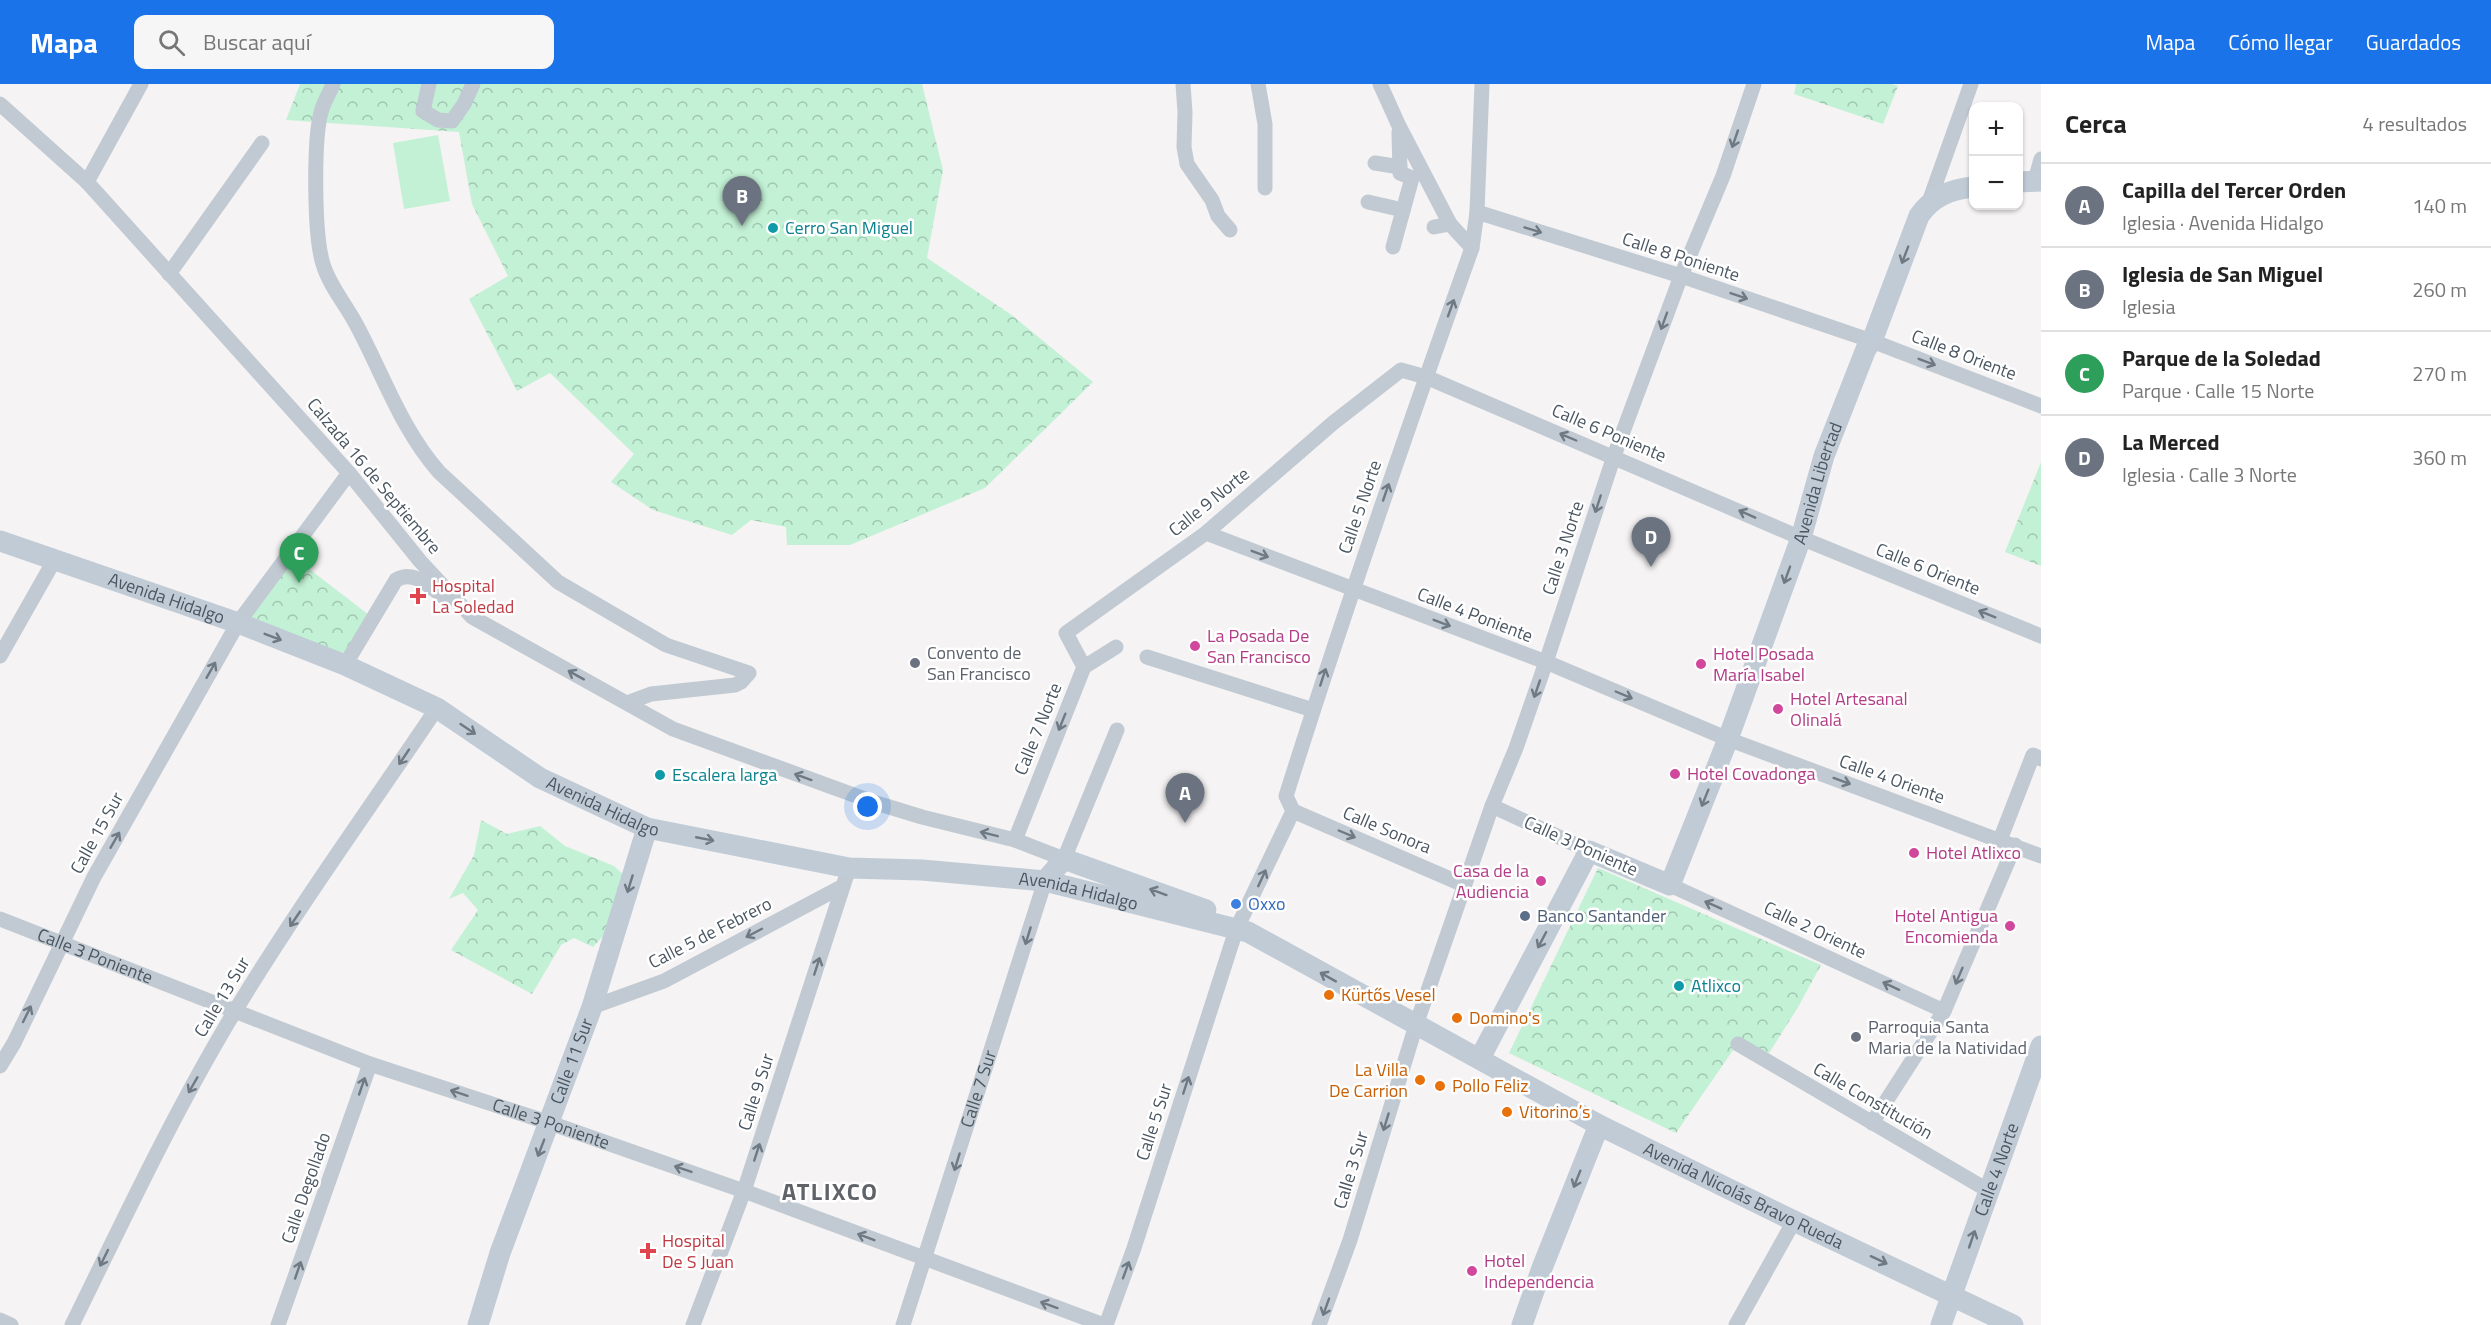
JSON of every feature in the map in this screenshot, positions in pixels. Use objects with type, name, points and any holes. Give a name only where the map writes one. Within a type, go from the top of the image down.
[{"type":"street","points":[[87,182],[141,84]]},
{"type":"street","points":[[333,84],[321,111],[317,151],[317,241],[323,266],[357,325],[386,387],[423,454],[439,472],[558,582],[666,645],[749,673],[735,685],[651,694],[627,703]]},
{"type":"street","points":[[429,84],[423,111],[438,120],[452,122],[473,84]]},
{"type":"street","points":[[1183,84],[1184,147],[1187,164],[1212,200],[1218,216],[1230,230]]},
{"type":"street","points":[[1258,84],[1265,124],[1265,188]]},
{"type":"street","points":[[1380,84],[1450,224],[1472,248]]},
{"type":"street","name":"Calle 5 Norte","points":[[1293,811],[1286,796],[1312,710],[1472,248],[1478,212],[1482,84]]},
{"type":"street","name":"Calle 3 Norte","points":[[1416,1025],[1492,806],[1516,748],[1546,663],[1614,456],[1681,276],[1723,176],[1754,84]]},
{"type":"street","name":"Avenida Libertad","points":[[1670,885],[1728,739],[1801,538],[1824,456],[1866,349],[1872,341],[1919,216],[1929,202],[1971,84]]},
{"type":"street","name":"Calzada 16 de Septiembre","points":[[0,104],[87,182],[349,472],[420,561],[472,617],[674,729],[873,802],[922,817],[1015,840],[1064,859]]},
{"type":"street","points":[[1393,247],[1412,178],[1400,173],[1399,126]]},
{"type":"street","points":[[169,274],[262,143]]},
{"type":"street","points":[[2032,181],[2041,159]]},
{"type":"street","points":[[1375,163],[1400,167]]},
{"type":"street","points":[[1929,202],[1943,194],[1969,187]]},
{"type":"street","points":[[1368,202],[1403,210]]},
{"type":"street","name":"Calle 8 Poniente","points":[[1478,212],[1681,276],[1872,341]]},
{"type":"street","points":[[1434,227],[1450,224]]},
{"type":"street","name":"Calle 8 Oriente","points":[[1872,341],[2041,406]]},
{"type":"street","name":"Calle 6 Poniente","points":[[1401,370],[1426,377],[1801,538]]},
{"type":"street","name":"Calle 9 Norte","points":[[1084,667],[1066,633],[1206,533],[1333,423],[1401,370]]},
{"type":"street","name":"Calle 15 Sur","points":[[0,1066],[14,1043],[94,877],[238,623],[349,472]]},
{"type":"street","name":"Calle 4 Poniente","points":[[1206,533],[1546,663],[1728,739]]},
{"type":"street","name":"Calle 6 Oriente","points":[[1801,538],[2041,636]]},
{"type":"street","name":"Avenida Hidalgo","points":[[0,541],[238,623],[345,665],[437,708],[540,778],[647,828],[846,877],[932,870],[1045,880],[1242,928]]},
{"type":"street","points":[[0,656],[55,559]]},
{"type":"street","points":[[345,665],[396,580],[404,575],[417,577],[472,617]]},
{"type":"street","points":[[1084,667],[1116,646]]},
{"type":"street","points":[[1147,657],[1312,710]]},
{"type":"street","name":"Calle 7 Norte","points":[[1015,840],[1084,667]]},
{"type":"street","name":"Calle 13 Sur","points":[[72,1325],[158,1147],[235,1012],[437,708]]},
{"type":"street","points":[[1064,859],[1117,730]]},
{"type":"street","name":"Calle 4 Oriente","points":[[1728,739],[2041,856]]},
{"type":"street","points":[[2000,840],[2037,757]]},
{"type":"street","name":"Calle 3 Poniente","points":[[1492,806],[1670,885]]},
{"type":"street","points":[[1242,928],[1293,811]]},
{"type":"street","name":"Calle Sonora","points":[[1293,811],[1464,885]]},
{"type":"street","name":"Calle 11 Sur","points":[[478,1325],[501,1253],[592,1007],[647,828]]},
{"type":"street","points":[[1872,1123],[1944,1011],[2015,845]]},
{"type":"street","points":[[1480,1058],[1589,851]]},
{"type":"street","name":"Avenida Hidalgo","points":[[1064,859],[1242,928],[1480,1058]]},
{"type":"street","name":"Calle 7 Sur","points":[[903,1325],[926,1260],[1045,880],[1064,859]]},
{"type":"street","name":"Calle 5 de Febrero","points":[[592,1007],[664,981],[846,877]]},
{"type":"street","name":"Calle 9 Sur","points":[[693,1325],[744,1191],[846,877]]},
{"type":"street","name":"Calle 2 Oriente","points":[[1670,885],[1944,1011]]},
{"type":"street","name":"Calle 3 Poniente","points":[[0,919],[370,1064],[550,1123],[744,1191],[1105,1325]]},
{"type":"street","name":"Calle 5 Sur","points":[[1105,1325],[1134,1248],[1242,928]]},
{"type":"street","name":"Calle 3 Sur","points":[[1319,1325],[1350,1240],[1416,1025]]},
{"type":"street","name":"Calle Constitución","points":[[1737,1044],[1989,1191]]},
{"type":"street","name":"Calle 4 Norte","points":[[1941,1325],[2041,1046]]},
{"type":"street","name":"Avenida Nicolás Bravo Rueda","points":[[1480,1058],[1599,1125],[2013,1325]]},
{"type":"street","name":"Calle Degollado","points":[[278,1325],[370,1064]]},
{"type":"street","points":[[1522,1325],[1542,1268],[1599,1125]]},
{"type":"street","points":[[1736,1325],[1794,1221]]},
{"type":"street","points":[[0,1320],[11,1325]]},
{"type":"green space","points":[[300,84],[922,84],[943,170],[927,258],[1013,316],[1093,382],[985,488],[850,545],[787,545],[786,527],[751,520],[732,535],[653,510],[611,482],[634,454],[550,373],[517,391],[469,299],[508,276],[472,204],[459,132],[286,120]]},
{"type":"green space","points":[[1796,84],[1892,84],[1898,86],[1883,124],[1794,94]]},
{"type":"green space","points":[[438,135],[450,201],[404,209],[393,143]]},
{"type":"green space","points":[[2041,462],[2041,566],[2005,552]]},
{"type":"green space","points":[[291,555],[369,615],[342,656],[245,618]]},
{"type":"green space","points":[[481,820],[507,834],[540,826],[565,846],[614,866],[627,878],[605,934],[593,947],[574,938],[561,945],[532,994],[451,950],[478,910],[463,893],[449,899],[474,855]]},
{"type":"green space","points":[[1598,868],[1821,965],[1769,1053],[1740,1040],[1676,1133],[1509,1053]]},
{"type":"place","name":"Iglesia de San Miguel","points":[[742,226]]},
{"type":"place","name":"Cerro San Miguel","points":[[773,228]]},
{"type":"place","name":"La Merced","points":[[1651,567]]},
{"type":"place","name":"Parque de la Soledad","points":[[299,583]]},
{"type":"place","name":"Hospital La Soledad","points":[[418,596]]},
{"type":"place","name":"La Posada De San Francisco","points":[[1195,646]]},
{"type":"place","name":"Convento de San Francisco","points":[[915,663]]},
{"type":"place","name":"Hotel Posada María Isabel","points":[[1701,664]]},
{"type":"place","name":"Hotel Artesanal Olinalá","points":[[1778,709]]},
{"type":"place","name":"Hotel Covadonga","points":[[1675,774]]},
{"type":"place","name":"Escalera larga","points":[[660,775]]},
{"type":"place","name":"Capilla del Tercer Orden","points":[[1185,823]]},
{"type":"place","name":"Hotel Atlixco","points":[[1914,853]]},
{"type":"place","name":"Casa de la Audiencia","points":[[1541,881]]},
{"type":"place","name":"Oxxo","points":[[1236,904]]},
{"type":"place","name":"Banco Santander","points":[[1525,916]]},
{"type":"place","name":"Hotel Antigua Encomienda","points":[[2010,926]]},
{"type":"place","name":"Atlixco","points":[[1679,986]]},
{"type":"place","name":"Kürtős Vesel","points":[[1329,995]]},
{"type":"place","name":"Domino's","points":[[1457,1018]]},
{"type":"place","name":"Parroquia Santa Maria de la Natividad","points":[[1856,1037]]},
{"type":"place","name":"La Villa De Carrion","points":[[1420,1080]]},
{"type":"place","name":"Pollo Feliz","points":[[1440,1086]]},
{"type":"place","name":"Vitorino’s","points":[[1507,1112]]},
{"type":"place","name":"Hospital De S Juan","points":[[648,1251]]},
{"type":"place","name":"Hotel Independencia","points":[[1472,1271]]},
{"type":"district","name":"ATLIXCO","points":[[830,1192]]}]
